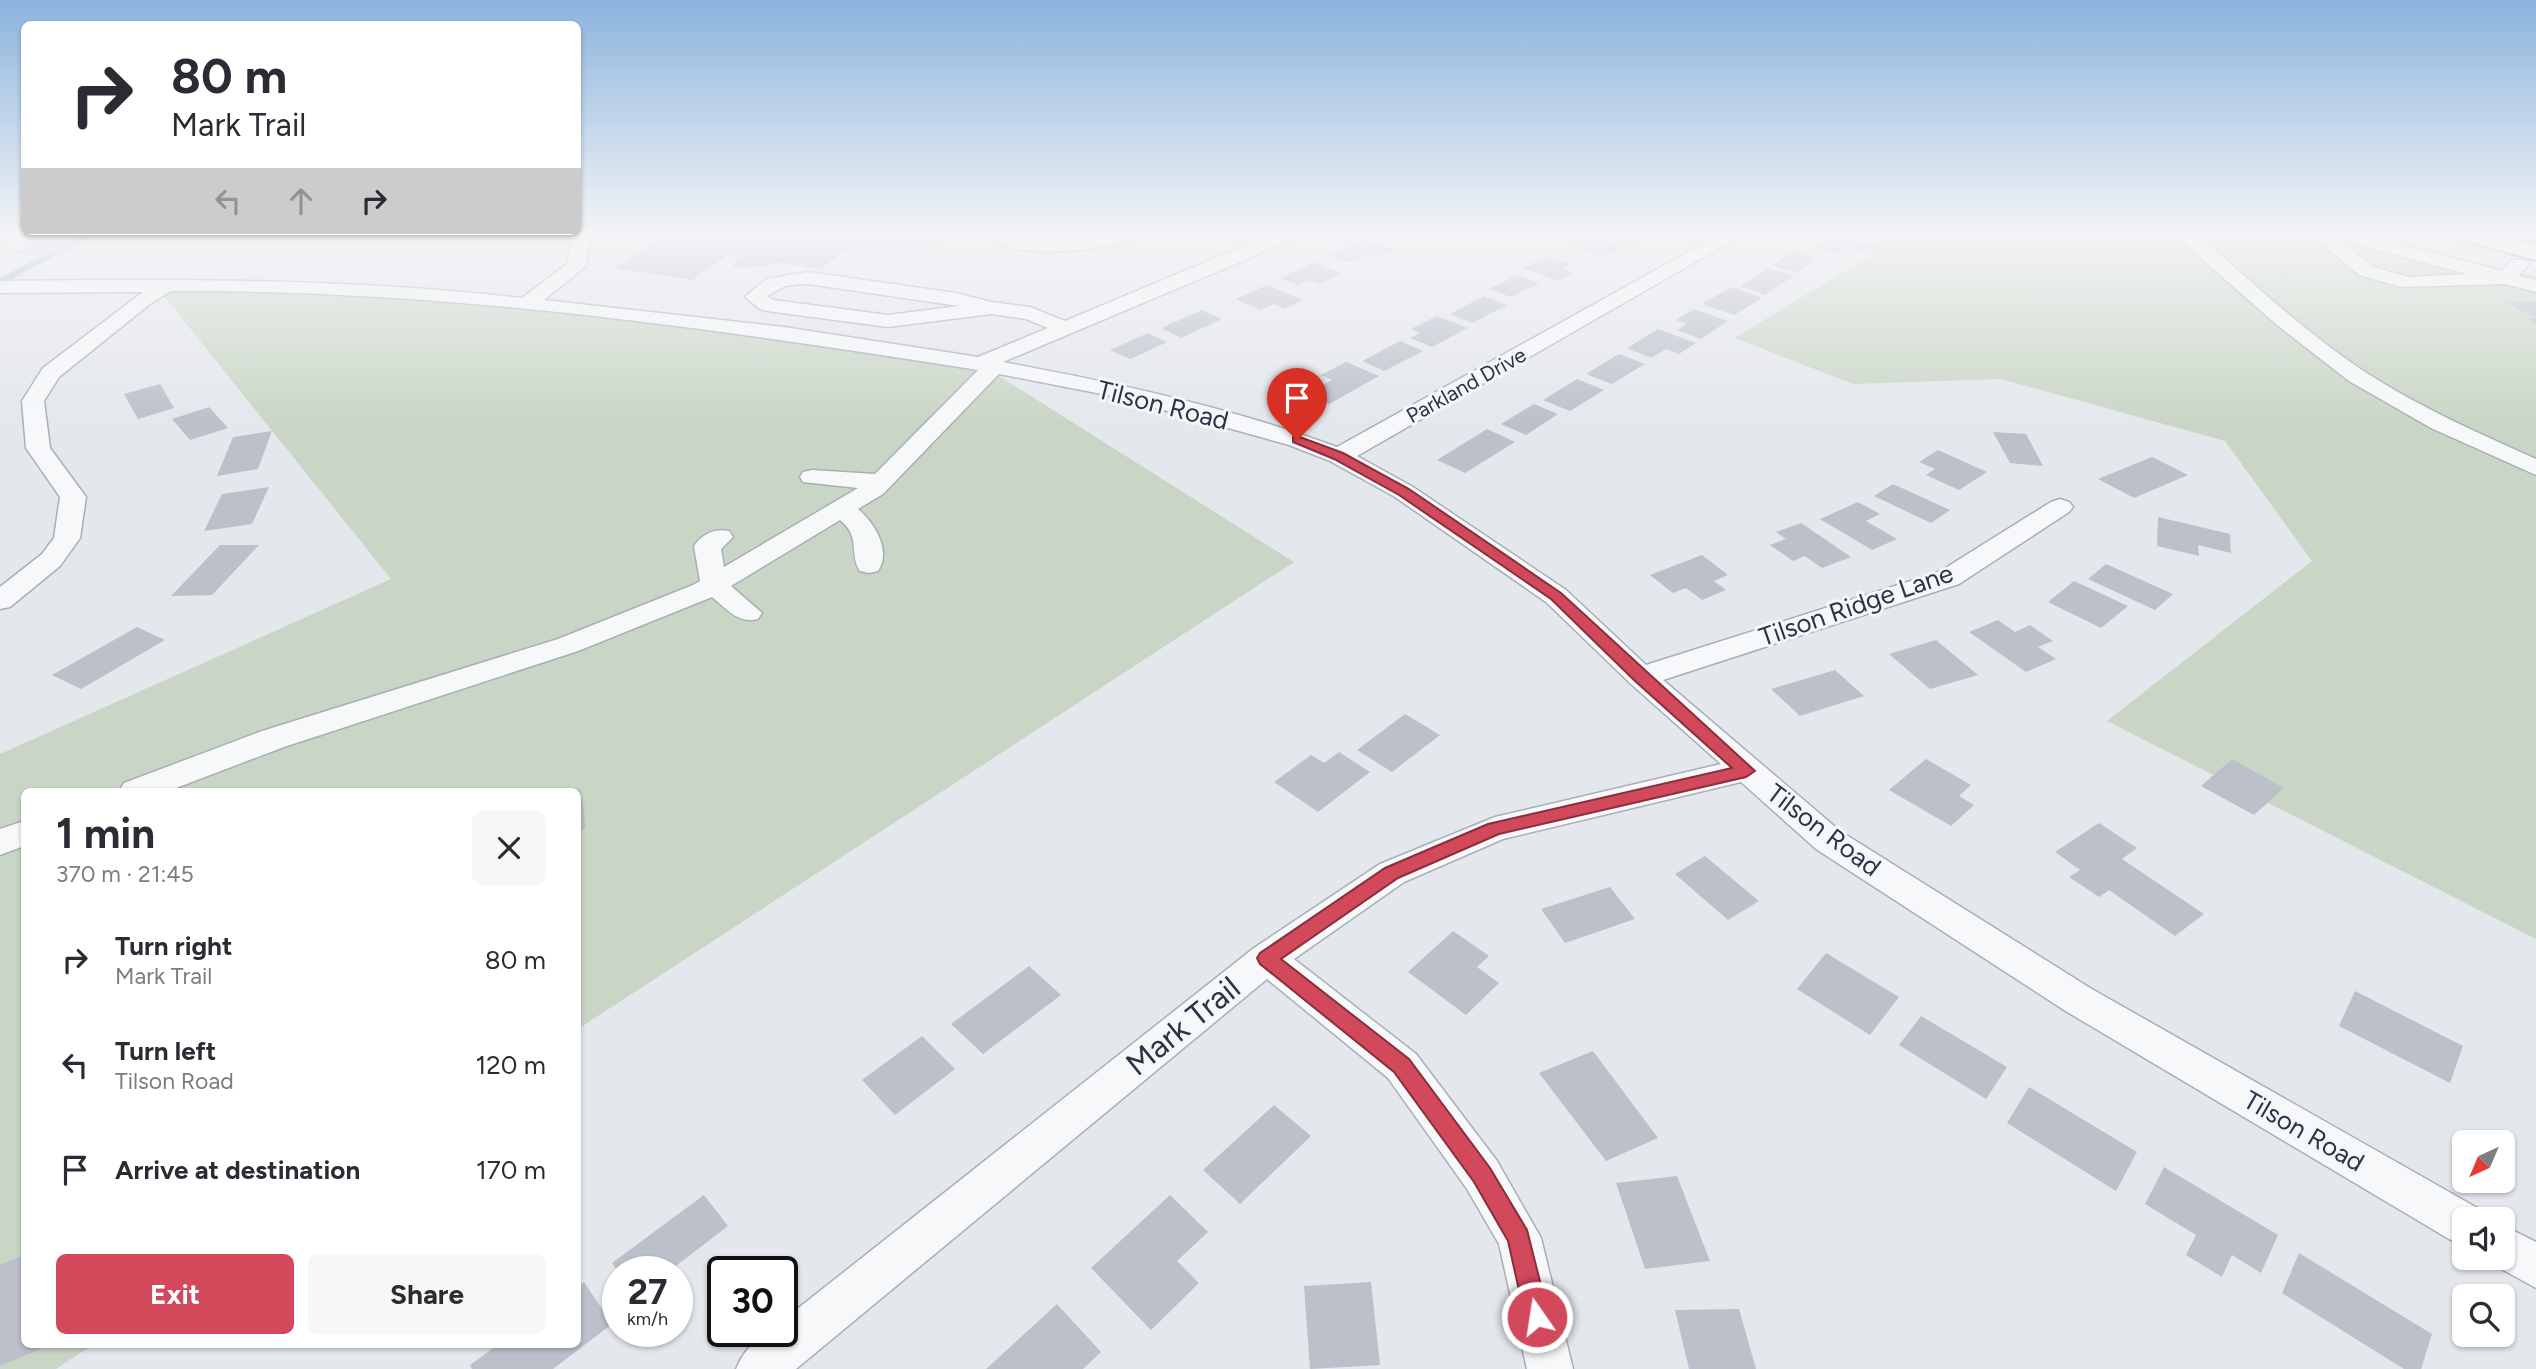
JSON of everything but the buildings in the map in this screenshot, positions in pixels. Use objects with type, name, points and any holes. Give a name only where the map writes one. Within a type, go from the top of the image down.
[{"type":"street","points":[[0,601],[51,560],[67,537],[73,497],[38,448],[33,401],[51,373],[151,295]]},
{"type":"street","name":"Tilson Road","points":[[442,295],[784,333],[987,366],[1119,391],[1297,440],[1339,456],[1404,492],[1556,596],[1641,677],[1828,840],[2066,992],[2452,1217]]},
{"type":"street","points":[[526,304],[538,295]]},
{"type":"street","points":[[757,295],[755,297],[767,305],[888,321],[991,308]]},
{"type":"street","points":[[927,295],[1030,313],[1065,328]]},
{"type":"street","points":[[143,788],[272,739],[568,645],[714,585],[874,489],[987,366],[1065,328],[1144,295]]},
{"type":"street","name":"Parkland Drive","points":[[1339,456],[1626,295]]},
{"type":"street","points":[[2255,295],[2301,335],[2382,392],[2444,426],[2536,468]]},
{"type":"street","points":[[811,477],[881,482]]},
{"type":"street","name":"Tilson Ridge Lane","points":[[1641,677],[1949,578],[2060,507]]},
{"type":"street","points":[[841,509],[855,517],[869,537],[869,565]]},
{"type":"street","points":[[720,537],[707,546],[714,585],[748,613]]},
{"type":"street","name":"Mark Trail","points":[[759,1369],[1267,958],[1392,873],[1495,829],[1746,771]]},
{"type":"street","points":[[0,842],[21,834]]},
{"type":"street","points":[[1267,958],[1402,1066],[1482,1175],[1519,1238],[1550,1369]]},
{"type":"street","points":[[2515,1254],[2536,1266]]},
{"type":"green space","points":[[163,295],[418,295],[617,307],[840,340],[983,366],[1294,562],[581,1027],[581,788],[21,788],[21,1348],[88,1348],[56,1369],[0,1369],[0,754],[391,579]]},
{"type":"green space","points":[[1806,295],[2536,295],[2536,939],[2107,721],[2312,561],[2225,441],[2001,379],[1853,384],[1735,338]]},
{"type":"route","points":[[1297,440],[1339,456],[1404,492],[1556,596],[1746,771],[1495,829],[1392,873],[1267,958],[1402,1066],[1482,1175],[1519,1238],[1537,1317]]}]
